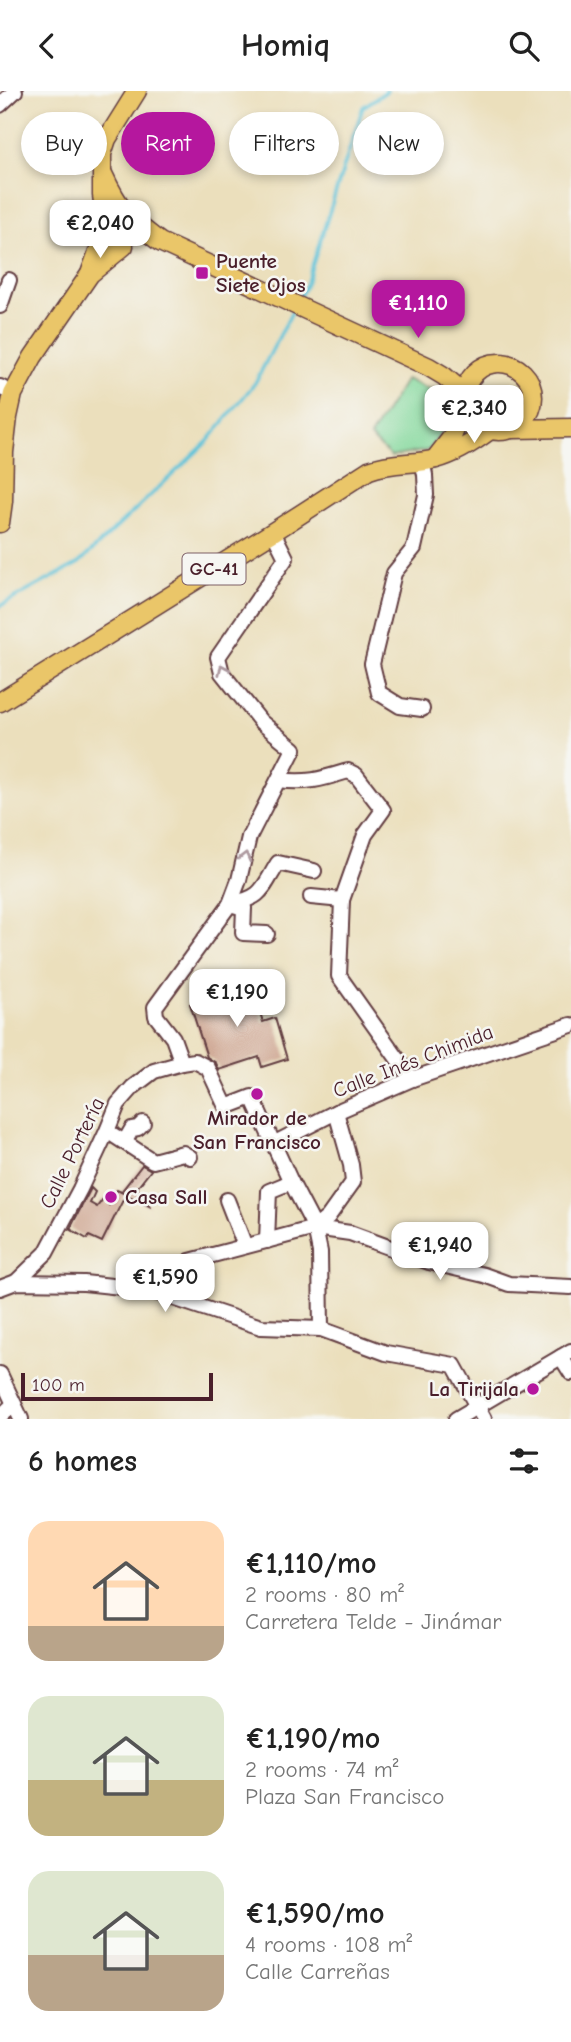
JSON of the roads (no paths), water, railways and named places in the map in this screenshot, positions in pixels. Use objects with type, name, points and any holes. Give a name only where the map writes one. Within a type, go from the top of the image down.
[{"type":"main road","points":[[107,139],[137,91]]},
{"type":"main road","points":[[90,274],[126,246],[136,232],[114,198],[103,175]]},
{"type":"main road","points":[[103,175],[106,238],[113,245],[126,246],[160,242]]},
{"type":"main road","points":[[0,523],[8,417],[6,391],[33,357],[90,274],[105,229],[113,217],[122,215],[160,242],[429,367],[444,376],[465,399],[474,421],[490,430],[571,429]]},
{"type":"main road","points":[[429,367],[478,369],[498,363],[518,368],[531,384],[536,403],[571,429]]},
{"type":"main road","points":[[428,460],[452,437],[465,399],[467,384],[478,369]]},
{"type":"main road","points":[[512,429],[528,415],[534,395]]},
{"type":"main road","name":"GC-41","points":[[0,702],[273,533],[369,470],[386,464],[428,460],[455,451],[490,430]]},
{"type":"street","points":[[0,105],[15,91]]},
{"type":"street","points":[[0,306],[9,280]]},
{"type":"street","points":[[422,709],[400,706],[379,693],[372,664],[394,573],[414,548],[426,495],[425,475],[428,460]]},
{"type":"street","points":[[273,533],[286,558],[218,657],[222,673],[261,722],[294,749],[249,837],[239,880],[230,904],[155,1007],[156,1016],[173,1038],[182,1062],[195,1061],[208,1068],[226,1107],[251,1097],[255,1103],[315,1228],[320,1252],[321,1329]]},
{"type":"street","points":[[279,780],[312,782],[348,771],[356,775],[383,810],[365,835],[342,900],[339,975],[412,1079]]},
{"type":"street","points":[[230,904],[246,901],[259,894],[278,863],[314,871]]},
{"type":"street","points":[[311,897],[342,900]]},
{"type":"street","points":[[230,904],[244,908],[243,933],[267,934]]},
{"type":"street","name":"Calle Inés Chimida","points":[[273,1144],[336,1112],[412,1079],[571,1025]]},
{"type":"street","name":"Calle Portería","points":[[16,1282],[46,1253],[118,1104],[133,1087],[154,1071],[182,1062]]},
{"type":"street","points":[[315,1228],[328,1216],[353,1182],[336,1112]]},
{"type":"street","points":[[125,1141],[132,1129],[143,1123]]},
{"type":"street","points":[[107,1131],[153,1161],[183,1153],[190,1157]]},
{"type":"street","points":[[267,1241],[269,1191],[291,1182]]},
{"type":"street","points":[[227,1200],[245,1246]]},
{"type":"street","points":[[149,1290],[190,1261],[315,1228],[350,1233],[429,1262],[509,1283],[571,1287]]},
{"type":"street","points":[[0,1288],[16,1282],[84,1283],[149,1290],[261,1327],[321,1329],[386,1353],[454,1365],[480,1413]]},
{"type":"street","points":[[456,1419],[480,1413],[566,1354],[571,1373]]},
{"type":"street","points":[[0,1374],[21,1419]]},
{"type":"street","points":[[0,1417],[14,1404]]},
{"type":"waterway","points":[[298,300],[306,285],[363,107],[387,91]]},
{"type":"waterway","points":[[0,606],[79,563],[208,441],[255,383],[293,310]]},
{"type":"place","name":"Puente Siete Ojos","points":[[202,273]]},
{"type":"place","name":"Mirador de San Francisco","points":[[257,1094]]},
{"type":"place","name":"Casa Sall","points":[[111,1197]]},
{"type":"place","name":"La Tirijala","points":[[533,1389]]}]
